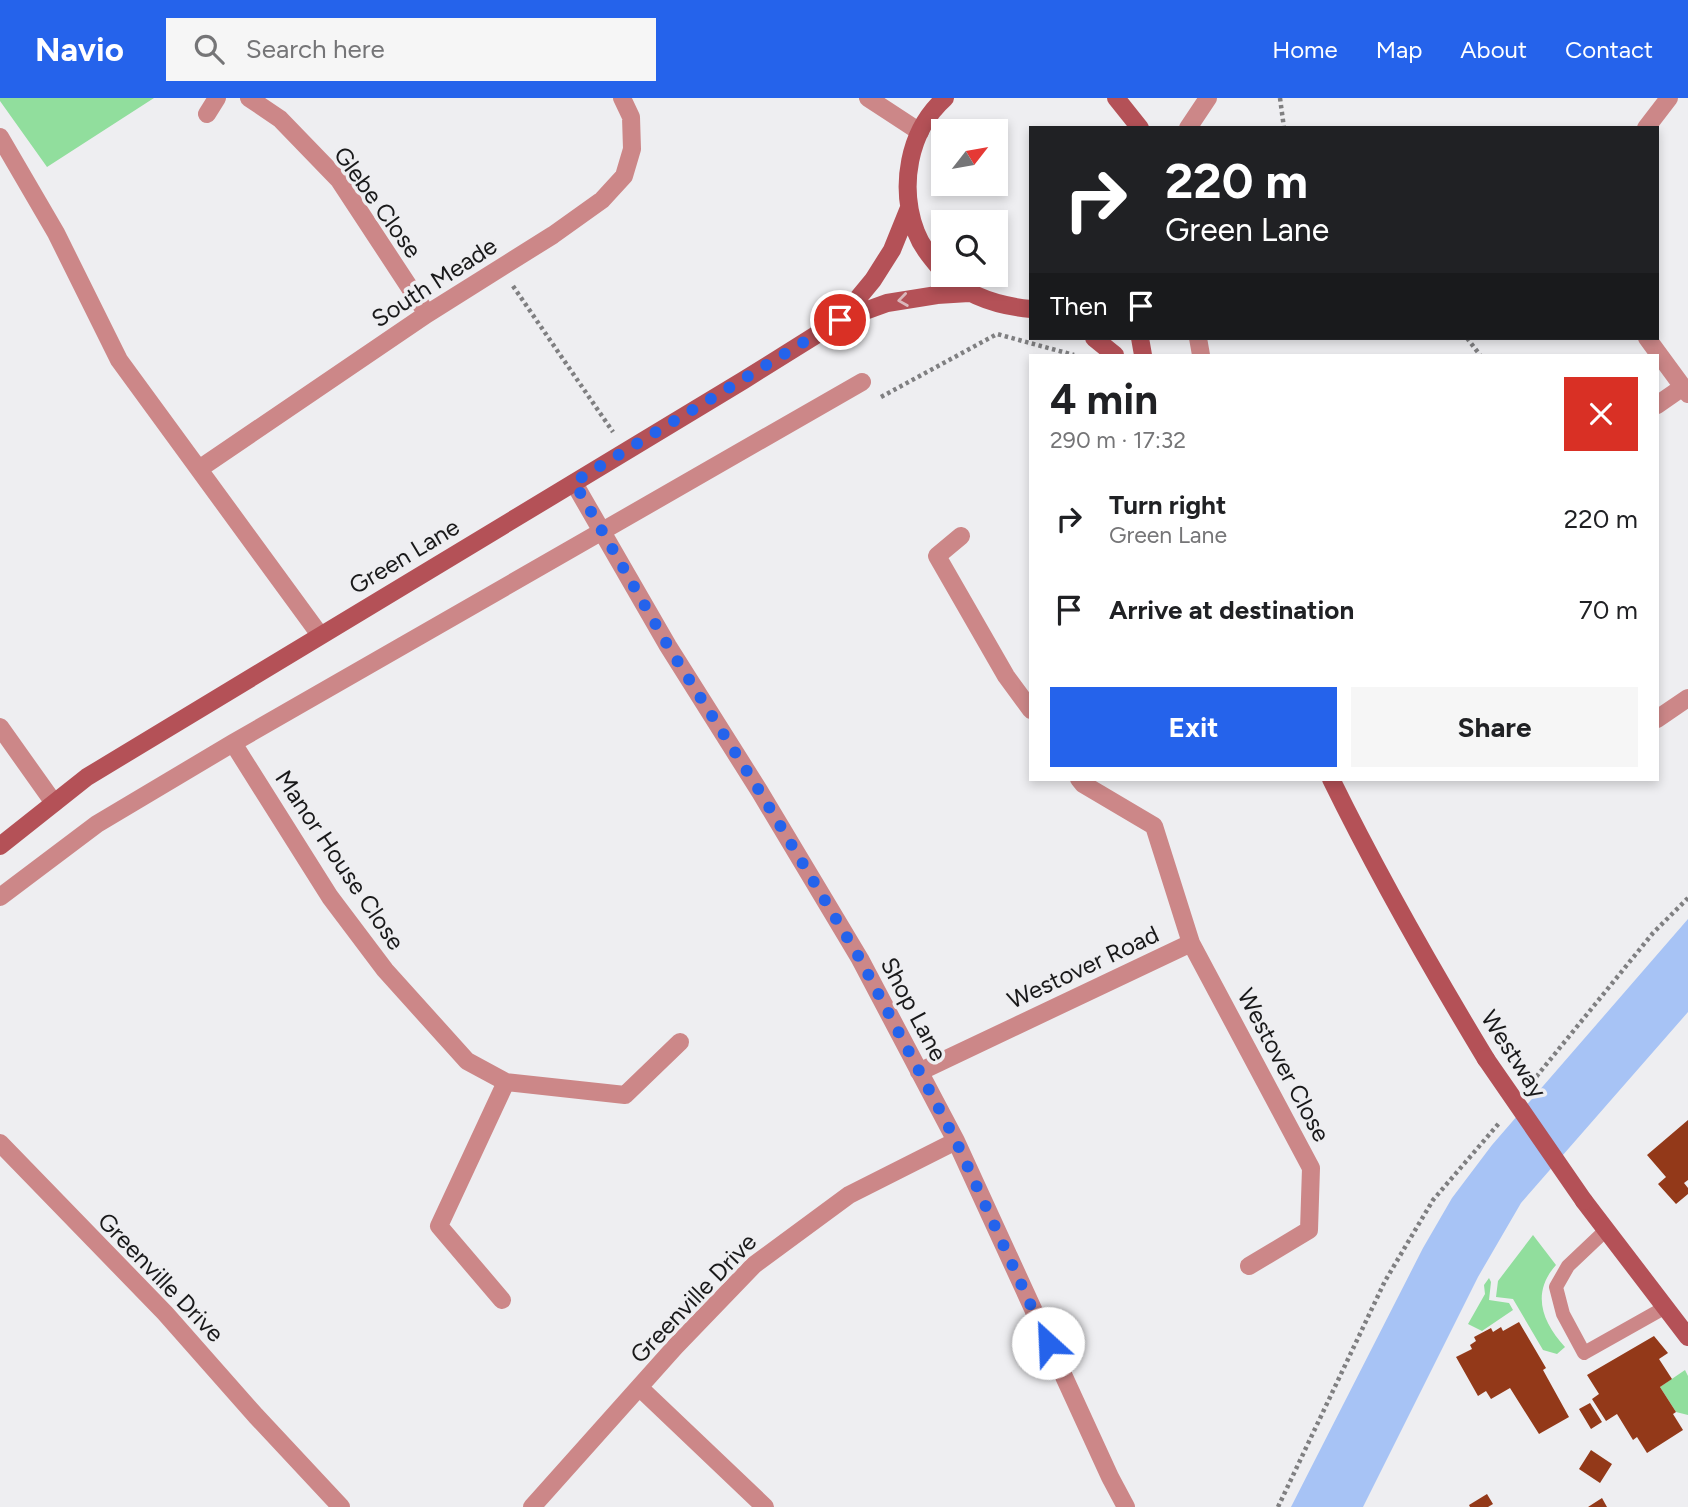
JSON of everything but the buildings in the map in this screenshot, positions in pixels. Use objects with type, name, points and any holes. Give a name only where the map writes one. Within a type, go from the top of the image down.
[{"type":"main road","points":[[931,258],[917,233],[909,208],[907,184],[911,154],[919,132],[936,106],[945,98]]},
{"type":"main road","points":[[1116,98],[1138,126]]},
{"type":"main road","name":"Green Lane","points":[[840,320],[873,280],[892,250],[909,208]]},
{"type":"main road","points":[[961,287],[1003,307],[1029,309]]},
{"type":"main road","name":"Green Lane","points":[[0,846],[87,777],[840,320],[887,303],[969,293]]},
{"type":"main road","points":[[1096,340],[1114,354]]},
{"type":"main road","name":"Westway","points":[[1332,781],[1364,845],[1486,1059],[1584,1200],[1688,1337]]},
{"type":"street","points":[[207,114],[217,98]]},
{"type":"street","name":"Glebe Close","points":[[249,98],[281,118],[339,180],[427,314]]},
{"type":"street","name":"South Meade","points":[[199,468],[602,200],[624,176],[632,149],[631,117],[622,98]]},
{"type":"street","points":[[868,98],[919,132]]},
{"type":"street","points":[[1189,126],[1208,98]]},
{"type":"street","points":[[1648,126],[1669,98]]},
{"type":"street","points":[[0,136],[56,233],[119,360],[320,635]]},
{"type":"street","points":[[1659,354],[1686,391],[1659,404]]},
{"type":"street","points":[[0,897],[97,824],[862,382]]},
{"type":"street","name":"Shop Lane","points":[[574,482],[668,646],[860,959],[956,1141],[1126,1507]]},
{"type":"street","points":[[961,536],[937,556],[1006,676],[1029,707]]},
{"type":"street","points":[[1659,718],[1688,698]]},
{"type":"street","points":[[0,727],[54,803]]},
{"type":"street","name":"Manor House Close","points":[[233,743],[330,897],[386,970],[467,1061],[506,1082],[625,1095],[680,1042]]},
{"type":"street","name":"Westover Road","points":[[919,1072],[1191,943],[1154,826],[1081,781]]},
{"type":"street","name":"Westover Close","points":[[1191,943],[1311,1168],[1309,1230],[1249,1266]]},
{"type":"street","points":[[502,1300],[439,1226],[506,1082]]},
{"type":"street","name":"Greenville Drive","points":[[532,1507],[675,1347],[754,1265],[849,1195],[956,1141]]},
{"type":"street","name":"Greenville Drive","points":[[0,1143],[165,1313],[341,1507]]},
{"type":"street","points":[[640,1388],[765,1507]]},
{"type":"lane","points":[[1606,1230],[1568,1266],[1556,1287],[1563,1314],[1584,1353],[1664,1308]]},
{"type":"path","points":[[1280,98],[1284,126]]},
{"type":"path","points":[[500,268],[626,451]]},
{"type":"path","points":[[862,382],[874,400],[997,334],[1070,354]]},
{"type":"path","points":[[1530,1085],[1653,933],[1688,898]]},
{"type":"path","points":[[1278,1507],[1385,1281],[1433,1199],[1503,1118]]},
{"type":"green space","points":[[0,98],[154,98],[47,167]]},
{"type":"green space","points":[[1533,1235],[1556,1265],[1544,1286],[1542,1307],[1550,1328],[1565,1347],[1557,1354],[1543,1350],[1513,1299],[1496,1297],[1498,1281]]},
{"type":"green space","points":[[1489,1278],[1489,1300],[1509,1303],[1513,1310],[1482,1331],[1468,1324],[1485,1294],[1484,1285]]},
{"type":"green space","points":[[1685,1370],[1688,1376],[1688,1415],[1676,1412],[1660,1387]]},
{"type":"water","points":[[1688,919],[1688,1012],[1521,1203],[1478,1277],[1363,1507],[1291,1507],[1423,1248],[1452,1198],[1492,1145]]},
{"type":"route","points":[[840,320],[574,482],[668,646],[860,959],[956,1141],[1048,1343]]}]
